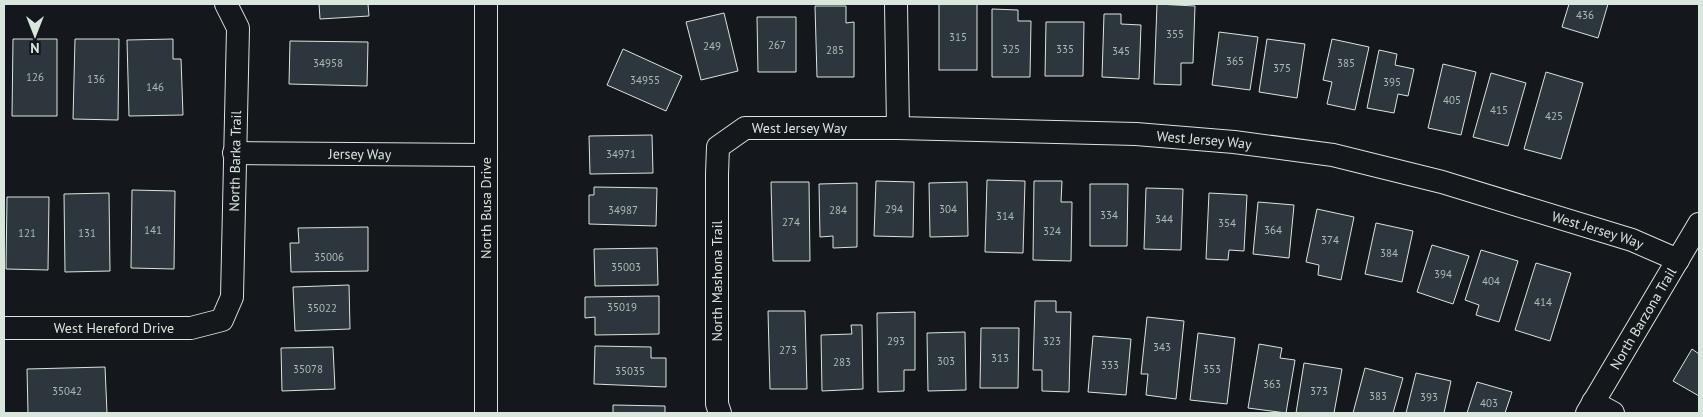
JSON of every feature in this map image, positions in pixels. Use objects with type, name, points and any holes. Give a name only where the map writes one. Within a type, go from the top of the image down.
[{"type":"street","name":"North Barka Trail","points":[[222,320],[232,298],[238,28],[226,4]]},
{"type":"street","name":"North Busa Drive","points":[[486,4],[486,413]]},
{"type":"street","points":[[896,4],[898,128]]},
{"type":"street","name":"West Jersey Way","points":[[718,147],[745,128],[898,128],[1136,134],[1234,142],[1333,155],[1442,182],[1632,240],[1678,260]]},
{"type":"street","name":"North Mashona Trail","points":[[718,147],[717,404],[720,413]]},
{"type":"street","name":"Jersey Way","points":[[234,153],[486,155]]},
{"type":"street","name":"North Barzona Trail","points":[[1590,408],[1699,224]]},
{"type":"street","name":"West Hereford Drive","points":[[4,328],[191,328],[222,320]]},
{"type":"street","points":[[1590,408],[1613,413]]},
{"type":"building","points":[[319,4],[368,4],[369,16],[320,19]]},
{"type":"building","points":[[939,4],[977,4],[977,70],[939,70]]},
{"type":"building","points":[[1157,4],[1195,6],[1193,63],[1181,63],[1181,85],[1154,84]]},
{"type":"building","points":[[1569,4],[1608,4],[1598,38],[1562,27]]},
{"type":"building","points":[[815,6],[846,6],[846,23],[854,22],[854,77],[817,77]]},
{"type":"building","points":[[992,9],[1018,10],[1018,21],[1031,21],[1030,77],[992,77]]},
{"type":"building","points":[[724,13],[738,71],[701,80],[686,22]]},
{"type":"building","points":[[1104,14],[1121,14],[1121,24],[1141,25],[1139,79],[1102,77]]},
{"type":"building","points":[[757,17],[796,17],[796,72],[758,72]]},
{"type":"building","points":[[1046,22],[1084,22],[1083,76],[1045,76]]},
{"type":"building","points":[[1219,32],[1258,37],[1250,90],[1212,85]]},
{"type":"building","points":[[13,39],[57,39],[57,116],[12,116]]},
{"type":"building","points":[[75,39],[119,39],[118,120],[73,119]]},
{"type":"building","points":[[173,39],[173,59],[181,59],[183,115],[129,116],[127,40]]},
{"type":"building","points":[[1267,39],[1305,44],[1297,98],[1259,92]]},
{"type":"building","points":[[1332,39],[1369,47],[1355,110],[1327,104],[1332,82],[1323,80]]},
{"type":"building","points":[[290,41],[368,42],[367,86],[289,84]]},
{"type":"building","points":[[623,49],[682,76],[666,111],[607,85]]},
{"type":"building","points":[[1379,50],[1397,54],[1395,65],[1414,69],[1408,96],[1398,94],[1394,113],[1367,108]]},
{"type":"building","points":[[1443,64],[1476,72],[1461,135],[1428,128]]},
{"type":"building","points":[[1546,72],[1583,83],[1561,159],[1524,149]]},
{"type":"building","points":[[1491,73],[1526,83],[1508,146],[1473,137]]},
{"type":"building","points":[[652,135],[653,173],[590,174],[589,136]]},
{"type":"building","points":[[987,180],[1025,181],[1023,253],[985,252]]},
{"type":"building","points":[[876,181],[914,182],[913,237],[874,236]]},
{"type":"building","points":[[1034,181],[1062,181],[1061,202],[1072,202],[1071,261],[1033,260]]},
{"type":"building","points":[[771,182],[809,182],[810,261],[773,261]]},
{"type":"building","points":[[967,182],[968,236],[930,237],[929,183]]},
{"type":"building","points":[[857,183],[857,247],[833,248],[833,236],[820,237],[819,184]]},
{"type":"building","points":[[1090,184],[1128,184],[1127,246],[1090,246]]},
{"type":"building","points":[[594,187],[657,188],[656,226],[589,224],[589,195],[594,195]]},
{"type":"building","points":[[1146,188],[1183,189],[1181,250],[1144,249]]},
{"type":"building","points":[[132,190],[175,191],[174,269],[131,268]]},
{"type":"building","points":[[109,193],[110,271],[65,272],[64,194]]},
{"type":"building","points":[[1209,193],[1247,195],[1244,251],[1229,250],[1228,260],[1206,259]]},
{"type":"building","points":[[7,197],[49,197],[48,270],[6,269]]},
{"type":"building","points":[[1258,202],[1294,205],[1289,258],[1253,254]]},
{"type":"building","points":[[1317,209],[1354,217],[1341,280],[1318,275],[1319,265],[1306,262]]},
{"type":"building","points":[[1376,223],[1413,231],[1402,282],[1365,274]]},
{"type":"building","points":[[368,227],[368,271],[291,272],[290,243],[299,243],[298,228]]},
{"type":"building","points":[[1432,245],[1469,256],[1453,304],[1417,292]]},
{"type":"building","points":[[657,248],[658,285],[595,286],[594,249]]},
{"type":"building","points":[[1481,250],[1518,261],[1499,322],[1476,315],[1479,305],[1465,300]]},
{"type":"building","points":[[1536,263],[1571,273],[1550,341],[1515,330]]},
{"type":"building","points":[[349,285],[350,329],[295,331],[293,287]]},
{"type":"building","points":[[659,296],[659,334],[595,335],[595,317],[585,318],[585,297]]},
{"type":"building","points":[[1035,301],[1056,301],[1056,312],[1071,312],[1069,392],[1042,391],[1042,370],[1033,370]]},
{"type":"building","points":[[768,311],[805,311],[807,389],[770,389]]},
{"type":"building","points":[[915,312],[915,370],[904,370],[904,391],[878,392],[877,313]]},
{"type":"building","points":[[1147,317],[1184,321],[1176,399],[1146,395],[1148,374],[1141,374]]},
{"type":"building","points":[[851,325],[862,325],[863,389],[822,391],[821,335],[852,334]]},
{"type":"building","points":[[981,328],[1019,328],[1018,388],[980,388]]},
{"type":"building","points":[[965,332],[966,390],[928,391],[927,333]]},
{"type":"building","points":[[1198,333],[1235,338],[1227,404],[1190,400]]},
{"type":"building","points":[[1093,336],[1131,339],[1126,395],[1088,392]]},
{"type":"building","points":[[1259,344],[1282,348],[1280,358],[1295,360],[1286,413],[1248,408]]},
{"type":"building","points":[[595,346],[651,347],[651,358],[666,358],[666,387],[594,384]]},
{"type":"building","points":[[333,347],[335,389],[282,391],[281,348]]},
{"type":"building","points":[[1692,349],[1699,354],[1699,396],[1673,381]]},
{"type":"building","points":[[1304,363],[1342,369],[1334,413],[1296,413]]},
{"type":"building","points":[[105,367],[107,413],[28,413],[27,369]]},
{"type":"building","points":[[1365,368],[1403,378],[1393,413],[1353,413]]},
{"type":"building","points":[[1416,373],[1451,381],[1444,413],[1406,413]]},
{"type":"building","points":[[1477,382],[1512,392],[1505,413],[1467,413]]},
{"type":"building","points":[[613,405],[665,406],[665,413],[613,413]]}]
